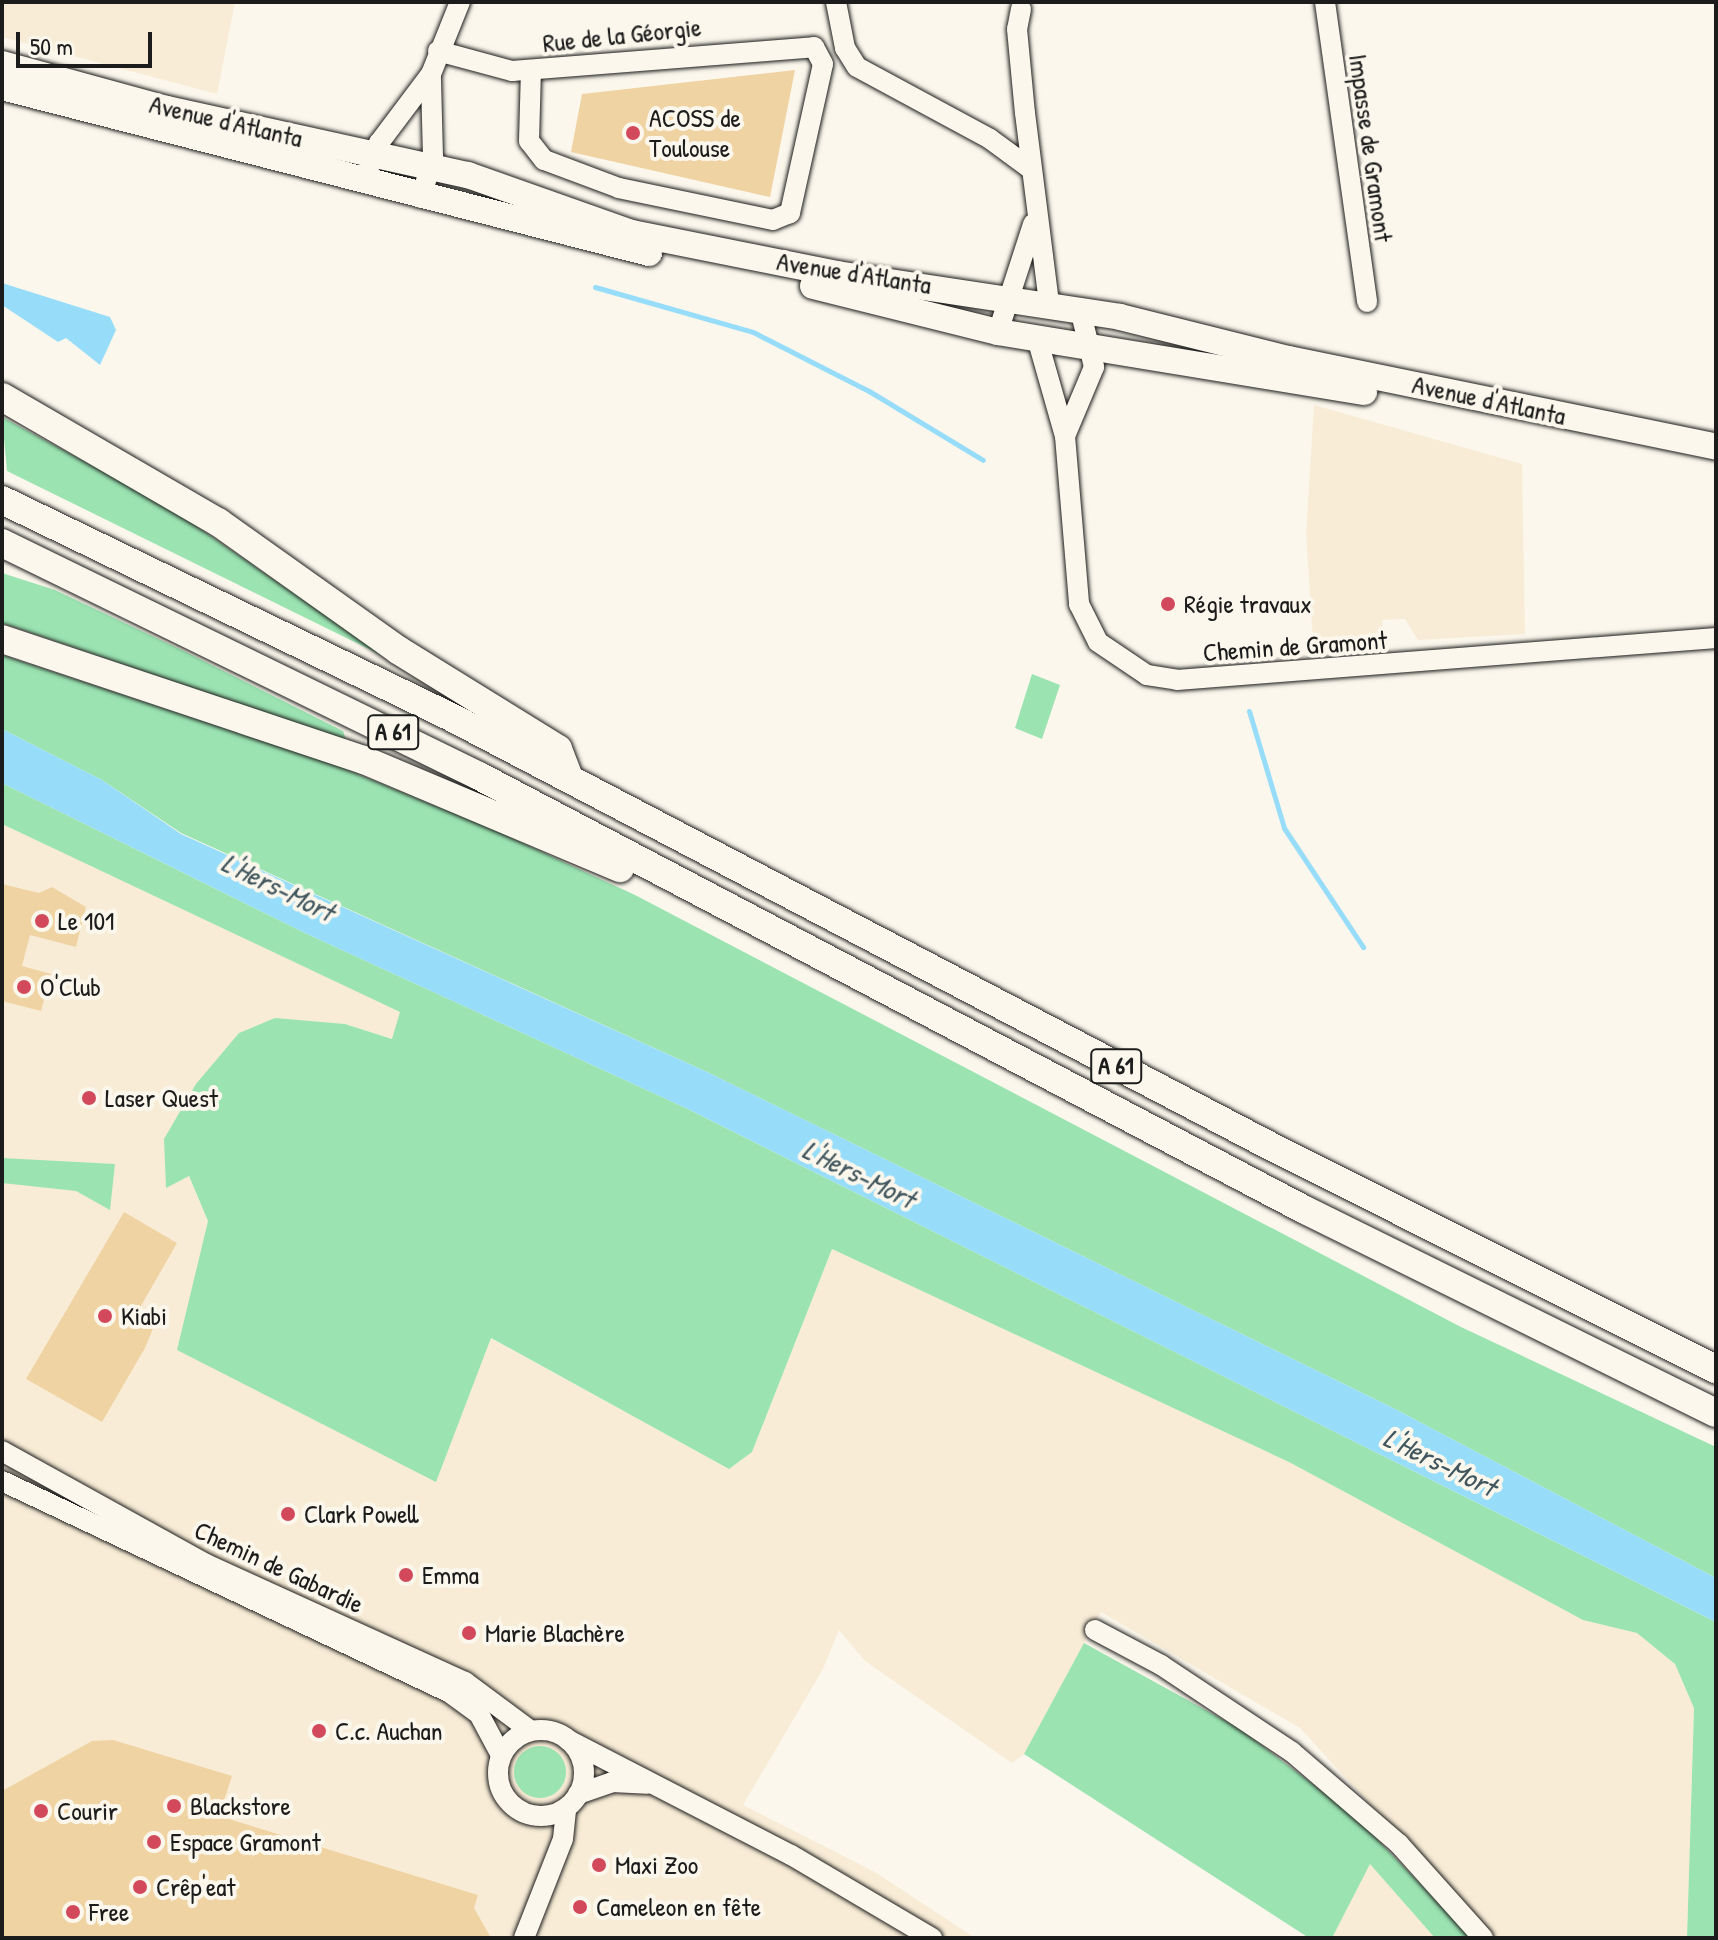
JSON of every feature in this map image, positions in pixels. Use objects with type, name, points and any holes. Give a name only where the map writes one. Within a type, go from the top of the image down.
[{"type":"highway","points":[[2,397],[218,522],[398,650],[558,749],[569,778]]},
{"type":"highway","name":"A 61","points":[[2,500],[325,653],[1270,1146],[1666,1346]]},
{"type":"highway","name":"A 61","points":[[2,543],[352,712],[1635,1375],[1716,1413]]},
{"type":"highway","points":[[2,639],[364,760],[779,935]]},
{"type":"highway","points":[[1666,1346],[1716,1352]]},
{"type":"highway","points":[[1666,1346],[1716,1369]]},
{"type":"highway","points":[[1635,1375],[1716,1422]]},
{"type":"main road","name":"Avenue d'Atlanta","points":[[2,64],[167,109],[430,167],[632,233],[837,274],[1006,295],[1080,309],[1716,447]]},
{"type":"main road","name":"Avenue d'Atlanta","points":[[2,87],[367,181],[421,198],[998,332],[1356,391],[1716,463]]},
{"type":"main road","points":[[1037,338],[1049,303]]},
{"type":"street","points":[[836,2],[845,48],[857,67],[990,139],[1031,169]]},
{"type":"street","name":"Impasse de Gramont","points":[[1325,2],[1367,302]]},
{"type":"street","points":[[421,198],[430,167],[431,74],[454,4]]},
{"type":"street","points":[[1021,9],[1017,29],[1035,212],[1049,303]]},
{"type":"street","name":"Rue de la Géorgie","points":[[438,51],[497,69],[531,70],[801,43],[814,47],[823,64],[790,213],[773,220],[619,188],[544,160],[529,141],[531,70]]},
{"type":"street","points":[[367,181],[373,153],[431,74]]},
{"type":"street","points":[[998,332],[1006,295],[1031,242],[1035,212]]},
{"type":"street","name":"Chemin de Gramont","points":[[1065,436],[1089,385],[1093,348],[1080,309]]},
{"type":"street","name":"Chemin de Gramont","points":[[1037,338],[1065,436],[1079,604],[1098,642],[1147,675],[1193,679],[1716,638]]},
{"type":"street","name":"Chemin de Gabardie","points":[[2,1451],[218,1570],[465,1682],[531,1731]]},
{"type":"street","name":"Chemin de Gabardie","points":[[2,1481],[450,1693],[479,1714],[501,1755]]},
{"type":"street","points":[[1095,1630],[1161,1665],[1292,1752],[1399,1844],[1483,1938]]},
{"type":"street","points":[[550,1877],[551,1841],[535,1815],[504,1796],[501,1755],[531,1731],[568,1740],[647,1784],[780,1849],[932,1938]]},
{"type":"street","points":[[524,1938],[550,1877],[584,1771],[568,1740]]},
{"type":"street","points":[[535,1815],[612,1782],[647,1784]]},
{"type":"shaded area","points":[[2,2],[235,2],[217,94],[2,37]]},
{"type":"shaded area","points":[[1314,405],[1522,464],[1525,634],[1418,640],[1405,619],[1382,620],[1383,634],[1373,649],[1314,655],[1306,533]]},
{"type":"shaded area","points":[[2,824],[401,1012],[393,1039],[345,1024],[292,1020],[256,1025],[191,1126],[183,1163],[208,1221],[178,1351],[490,1338],[729,1469],[752,1452],[832,1249],[1289,1462],[1583,1620],[1637,1633],[1675,1664],[1694,1708],[1687,1938],[1492,1938],[1300,1728],[1101,1612],[1024,1754],[1012,1763],[865,1661],[839,1630],[823,1669],[743,1805],[875,1872],[975,1938],[2,1938]]},
{"type":"shaded area","points":[[1370,1863],[1435,1938],[1332,1938]]},
{"type":"green space","points":[[2,417],[170,508],[389,659],[7,471]]},
{"type":"green space","points":[[2,573],[55,590],[184,651],[343,731],[346,740],[2,623]]},
{"type":"green space","points":[[2,655],[338,766],[499,832],[635,895],[1461,1327],[1716,1447],[1716,1578],[1393,1408],[707,1072],[181,833],[102,780],[2,729]]},
{"type":"green space","points":[[1032,674],[1060,685],[1042,739],[1015,728]]},
{"type":"green space","points":[[2,783],[305,933],[690,1110],[1716,1622],[1716,1938],[1687,1938],[1694,1708],[1675,1664],[1637,1633],[1583,1620],[1289,1462],[832,1249],[752,1452],[729,1469],[491,1338],[436,1482],[177,1350],[208,1221],[189,1176],[166,1188],[164,1139],[196,1084],[239,1033],[275,1018],[345,1024],[392,1039],[400,1012],[2,824]]},
{"type":"green space","points":[[2,1158],[115,1164],[110,1210],[76,1191],[2,1183]]},
{"type":"green space","points":[[1084,1643],[1240,1729],[1355,1816],[1472,1938],[1435,1938],[1370,1864],[1332,1938],[1309,1938],[1024,1754]]},
{"type":"green space","points":[[540,1746],[558,1754],[566,1772],[558,1790],[540,1798],[522,1790],[514,1772],[522,1754]]},
{"type":"water","points":[[2,283],[110,317],[116,330],[100,365],[66,338],[58,342],[2,305]]},
{"type":"water","name":"L'Hers-Mort","points":[[2,729],[102,780],[181,834],[707,1072],[1393,1408],[1716,1578],[1716,1622],[690,1110],[305,933],[2,783]]},
{"type":"building","name":"ACOSS de Toulouse","points":[[795,70],[770,197],[571,152],[582,94]]},
{"type":"building","name":"Le 101","points":[[2,884],[39,893],[52,887],[86,907],[76,947],[30,935],[22,966],[51,974],[41,1011],[2,1001]]},
{"type":"building","name":"Kiabi","points":[[124,1212],[177,1243],[138,1311],[156,1321],[145,1348],[102,1422],[26,1379]]},
{"type":"building","name":"Espace Gramont","points":[[113,1740],[232,1776],[219,1816],[478,1895],[474,1908],[491,1938],[2,1938],[2,1791],[92,1741]]},
{"type":"waterway","points":[[595,287],[753,332],[869,391],[983,460]]},
{"type":"waterway","points":[[1249,711],[1284,828],[1363,947]]},
{"type":"place","name":"ACOSS de Toulouse","points":[[633,133]]},
{"type":"place","name":"Régie travaux","points":[[1168,604]]},
{"type":"place","name":"Le 101","points":[[42,921]]},
{"type":"place","name":"O'Club","points":[[24,987]]},
{"type":"place","name":"Laser Quest","points":[[89,1098]]},
{"type":"place","name":"Kiabi","points":[[105,1316]]},
{"type":"place","name":"Clark Powell","points":[[288,1514]]},
{"type":"place","name":"Emma","points":[[406,1575]]},
{"type":"place","name":"Marie Blachère","points":[[469,1633]]},
{"type":"place","name":"C.c. Auchan","points":[[319,1731]]},
{"type":"place","name":"Blackstore","points":[[174,1806]]},
{"type":"place","name":"Courir","points":[[41,1811]]},
{"type":"place","name":"Espace Gramont","points":[[154,1842]]},
{"type":"place","name":"Maxi Zoo","points":[[599,1865]]},
{"type":"place","name":"Crêp'eat","points":[[140,1887]]},
{"type":"place","name":"Cameleon en fête","points":[[580,1907]]},
{"type":"place","name":"Free","points":[[73,1912]]}]
